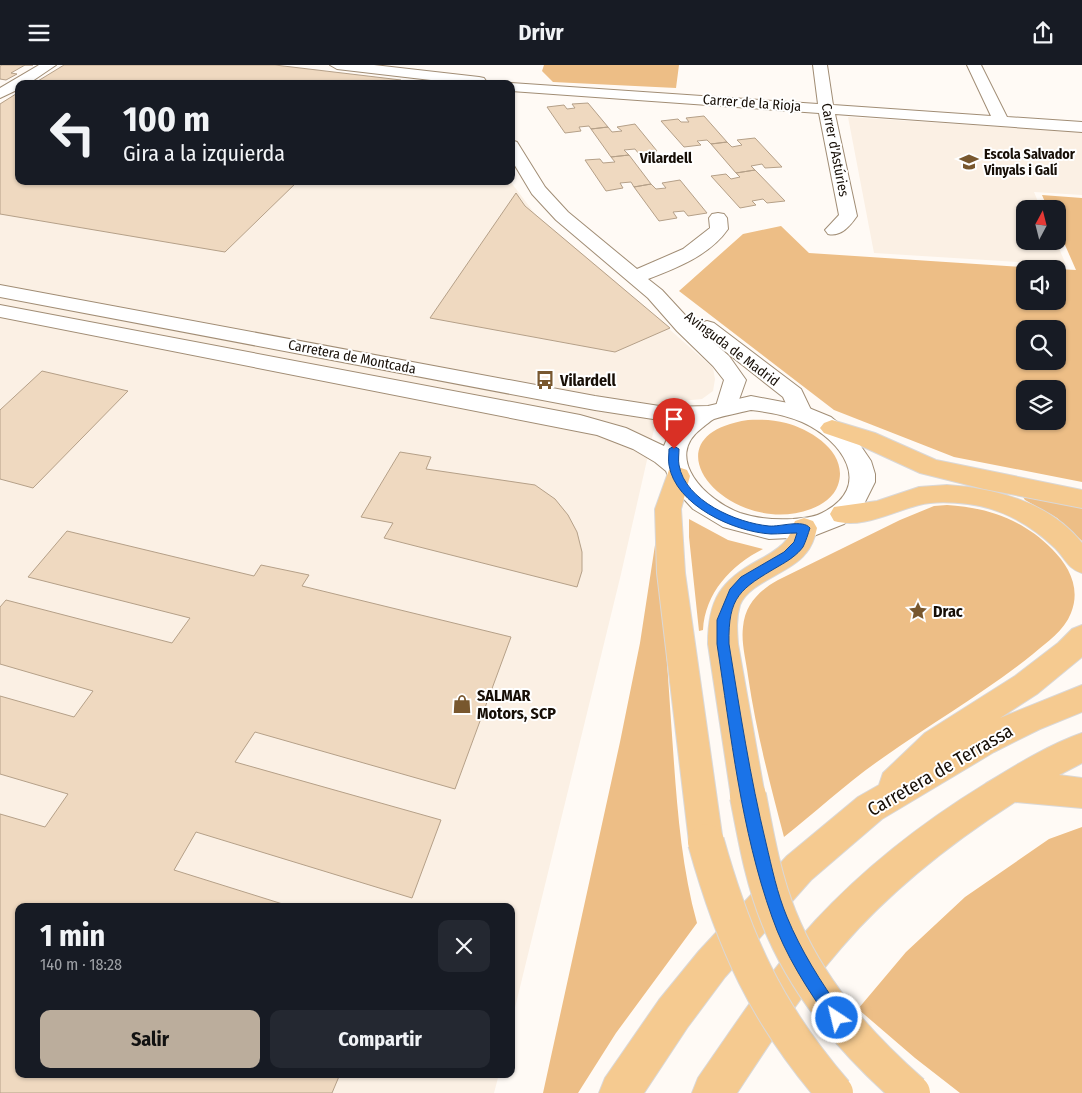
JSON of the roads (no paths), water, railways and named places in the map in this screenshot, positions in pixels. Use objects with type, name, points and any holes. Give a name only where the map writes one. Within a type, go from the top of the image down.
[{"type":"main road","points":[[832,428],[867,439],[929,467],[1082,499]]},
{"type":"main road","points":[[676,471],[668,509],[671,573],[706,842],[726,912],[743,954],[787,1033],[817,1073],[835,1093]]},
{"type":"main road","points":[[843,514],[877,510],[922,495],[941,493],[973,496],[1006,504],[1042,523],[1061,539],[1082,563]]},
{"type":"main road","points":[[804,528],[799,545],[788,555],[745,580],[734,593],[723,620],[723,644],[748,796],[768,881],[779,918],[794,949],[815,986],[837,1018],[861,1047],[912,1093]]},
{"type":"main road","points":[[870,808],[936,743],[1026,685],[1068,652],[1082,637]]},
{"type":"main road","name":"Carretera de Terrassa","points":[[620,1093],[673,1014],[712,964],[799,868],[870,808],[983,742],[1029,719],[1082,698]]},
{"type":"main road","points":[[713,1093],[812,954],[845,915],[881,881],[953,823],[1010,786],[1082,747]]},
{"type":"main road","points":[[1010,786],[1082,793]]},
{"type":"street","points":[[24,80],[49,65]]},
{"type":"street","points":[[337,65],[463,80]]},
{"type":"street","points":[[474,65],[479,80]]},
{"type":"street","name":"Carrer d'Astúries","points":[[820,65],[826,108],[848,217],[834,230]]},
{"type":"street","points":[[974,65],[1001,120]]},
{"type":"street","name":"Carrer de la Rioja","points":[[519,83],[1082,127]]},
{"type":"street","points":[[0,94],[15,85]]},
{"type":"street","name":"Avinguda de Madrid","points":[[515,152],[538,190],[562,216],[655,294],[693,317],[792,394],[800,412]]},
{"type":"street","points":[[634,277],[677,262],[703,245],[719,229],[718,218]]},
{"type":"street","name":"Carretera de Montcada","points":[[0,291],[610,406],[666,414],[716,409]]},
{"type":"street","name":"Avinguda de Madrid","points":[[655,294],[684,327],[721,361],[735,380],[716,409]]},
{"type":"street","name":"Carretera de Montcada","points":[[0,311],[574,422],[616,433],[640,442],[660,453],[676,471]]},
{"type":"street","points":[[751,403],[776,405],[800,412],[832,428],[849,443],[860,462],[863,480],[857,498],[843,514],[823,524],[804,528],[770,530],[742,524],[716,514],[696,500],[681,483],[676,471],[674,449],[679,435],[690,422],[716,409],[751,403]]},
{"type":"place","name":"Escola Salvador Vinyals i Galí","points":[[969,162]]},
{"type":"place","name":"Vilardell","points":[[545,380]]},
{"type":"place","name":"Drac","points":[[918,611]]},
{"type":"place","name":"SALMAR Motors, SCP","points":[[462,704]]},
{"type":"district","name":"Vilardell","points":[[666,158]]}]
